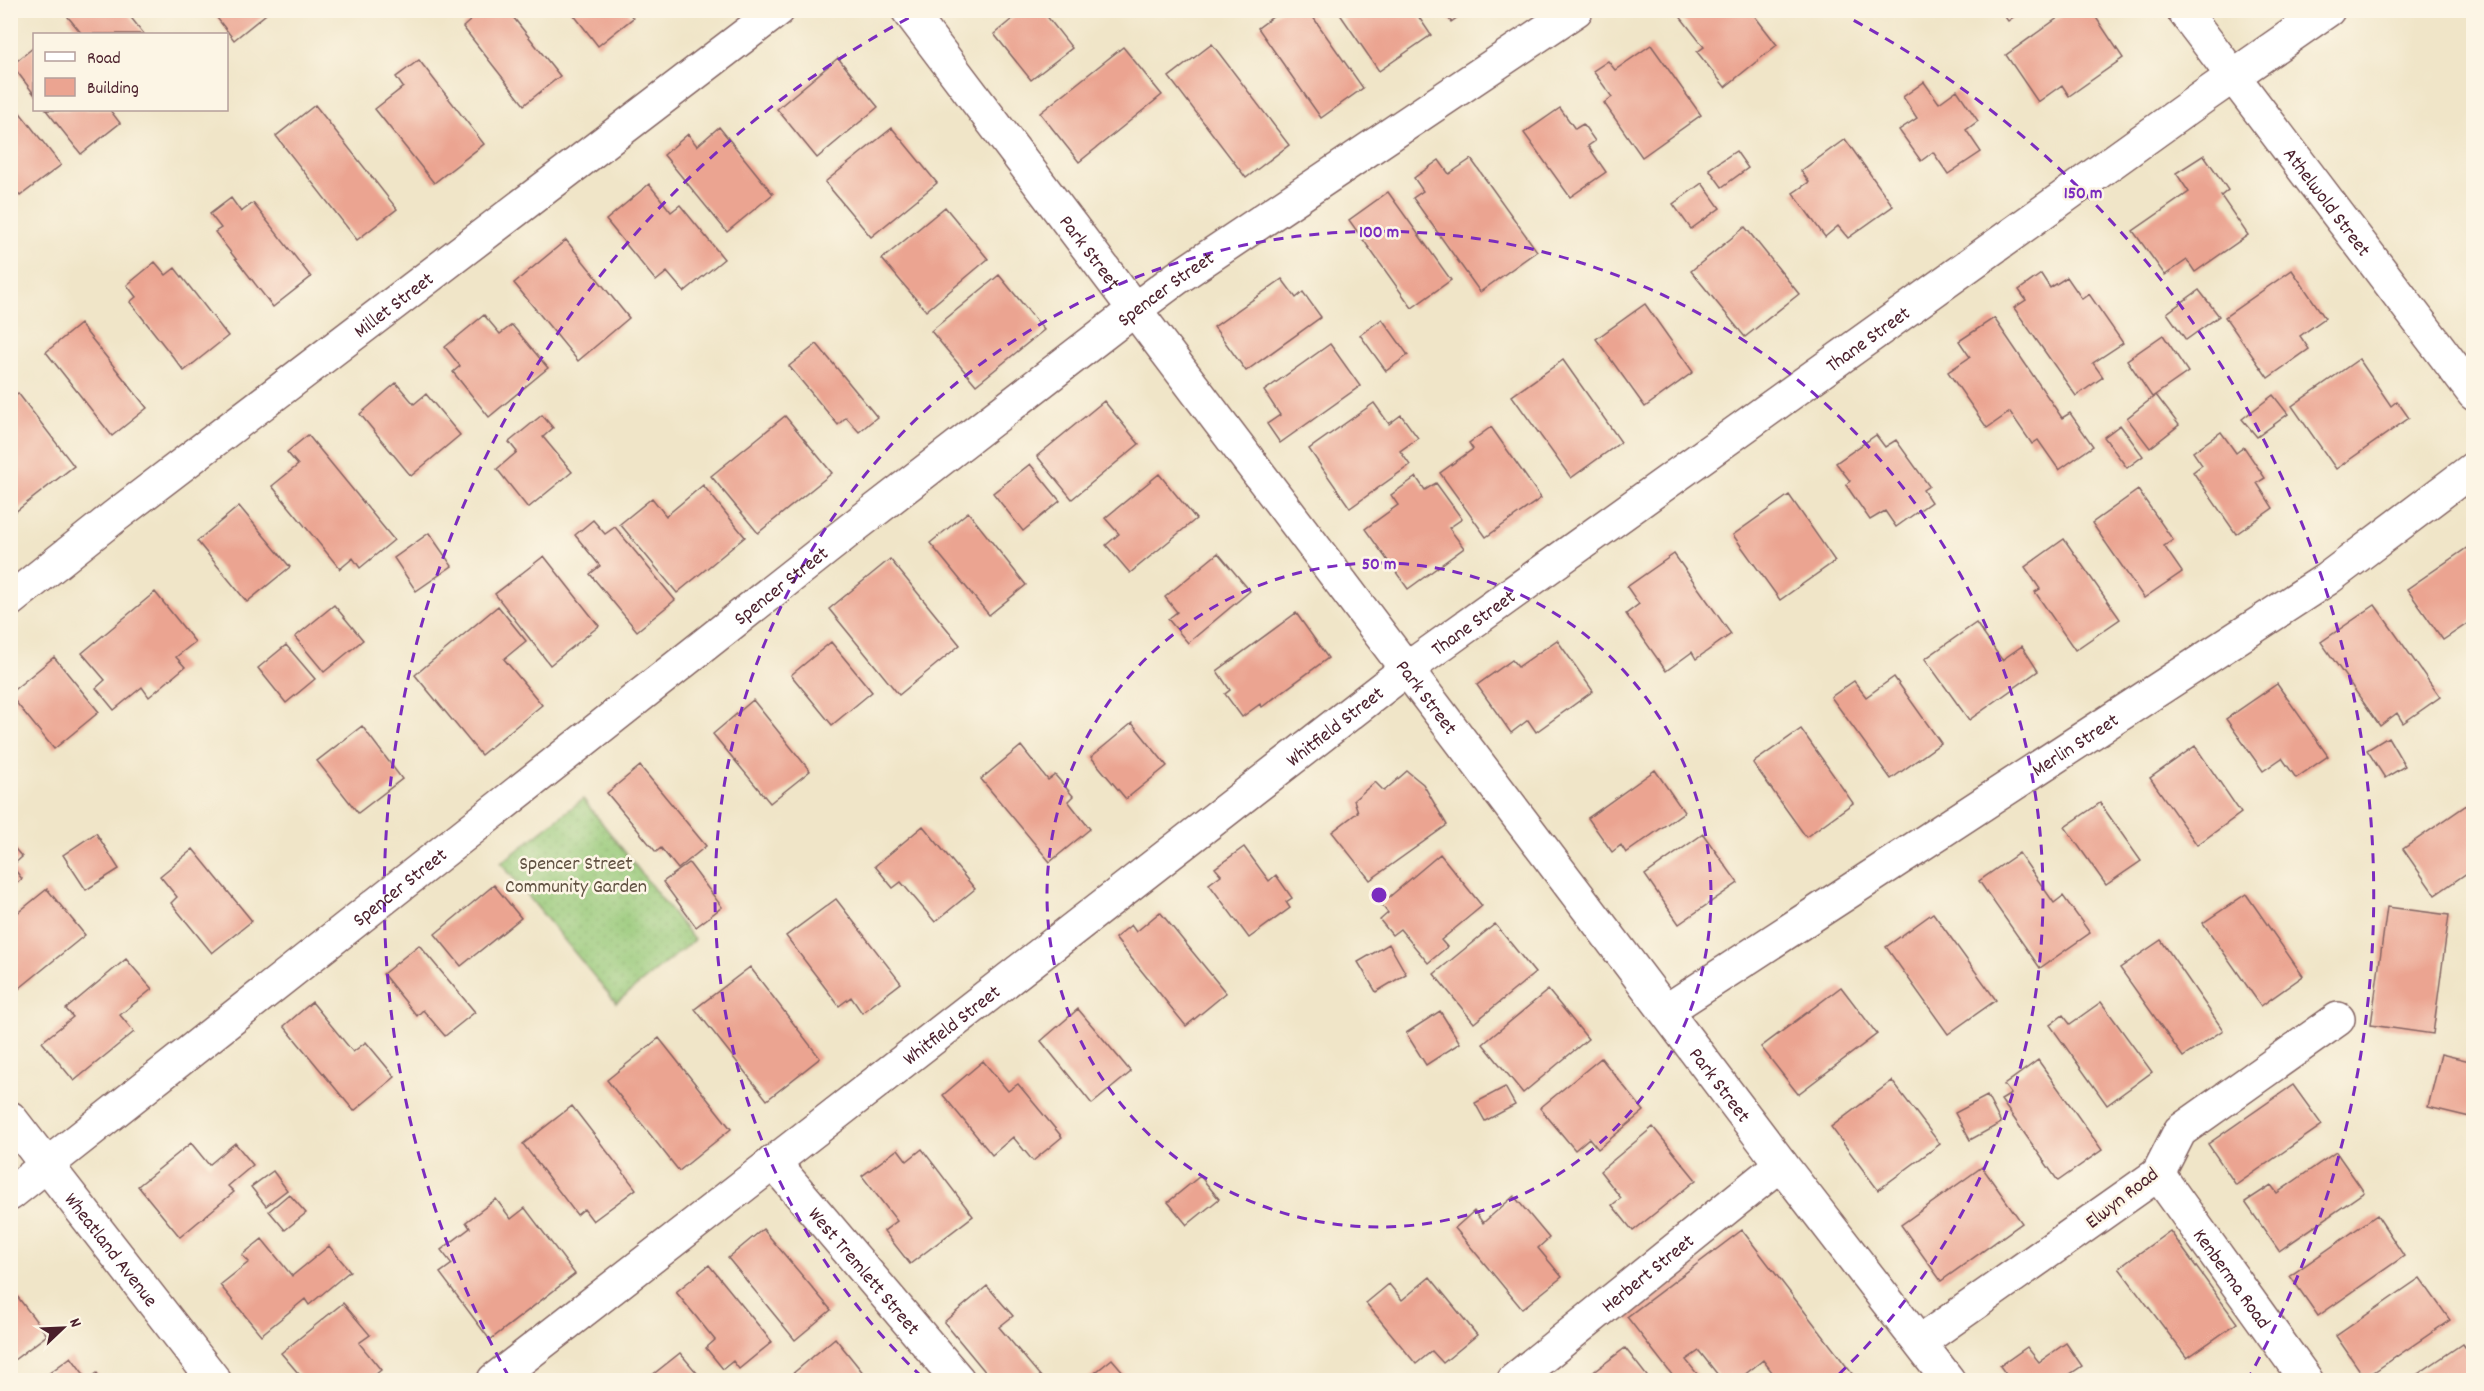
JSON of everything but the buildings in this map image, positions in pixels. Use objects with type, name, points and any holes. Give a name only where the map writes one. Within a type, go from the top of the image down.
[{"type":"street","name":"Millet Street","points":[[10,600],[114,517],[778,10]]},
{"type":"street","name":"Park Street","points":[[908,10],[1781,1164],[1948,1380]]},
{"type":"street","name":"Spencer Street","points":[[10,1194],[851,529],[1134,310],[1187,271],[1576,10]]},
{"type":"street","name":"Athelwold Street","points":[[2182,10],[2474,394]]},
{"type":"street","name":"Thane Street","points":[[1407,669],[2328,10]]},
{"type":"street","name":"Merlin Street","points":[[1666,1011],[2327,579],[2474,468]]},
{"type":"street","name":"Whitfield Street","points":[[494,1380],[1407,669]]},
{"type":"street","name":"Elwyn Road","points":[[1920,1342],[2158,1174],[2180,1131],[2338,1019]]},
{"type":"street","name":"Wheatland Avenue","points":[[10,1118],[214,1380]]},
{"type":"street","name":"West Tremlett Street","points":[[773,1162],[958,1380]]},
{"type":"street","name":"Herbert Street","points":[[1514,1380],[1781,1164]]},
{"type":"street","name":"Kenberma Road","points":[[2158,1174],[2306,1380]]},
{"type":"green space","name":"Spencer Street Community Garden","points":[[583,799],[694,940],[616,1003],[501,863]]}]
